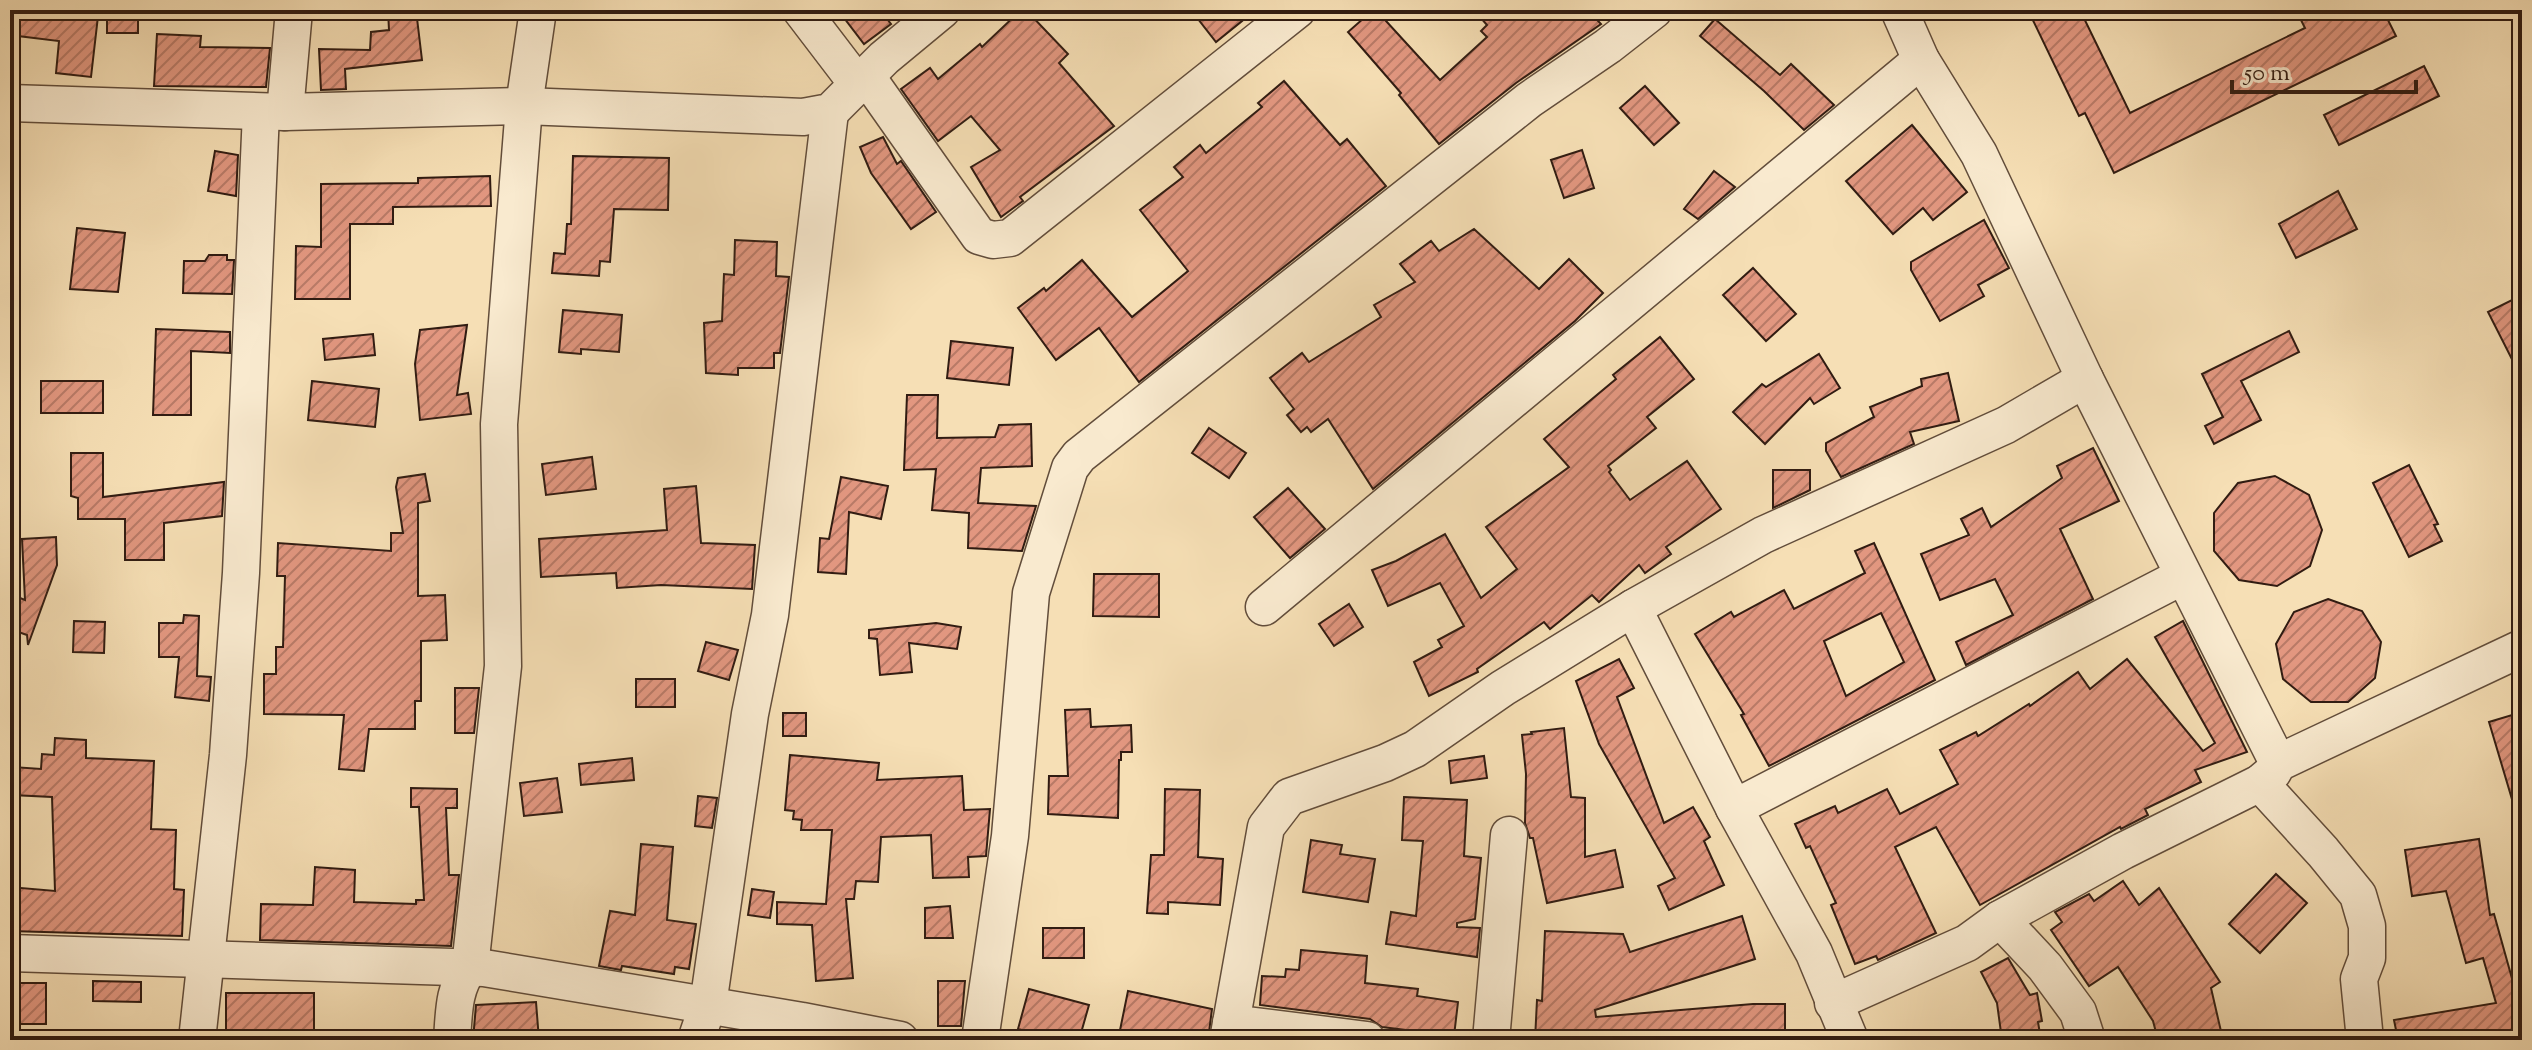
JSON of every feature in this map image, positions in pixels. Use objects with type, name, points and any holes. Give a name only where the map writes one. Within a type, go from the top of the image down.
[{"type":"street","points":[[197,1040],[228,755],[273,112],[294,10]]},
{"type":"street","points":[[452,1040],[457,990],[461,978],[470,967],[503,666],[499,424],[524,106],[538,10]]},
{"type":"street","points":[[801,10],[863,82],[979,236],[993,240],[1010,238],[1297,10]]},
{"type":"street","points":[[10,103],[273,112],[524,106],[803,117],[830,112],[884,58],[942,10]]},
{"type":"street","points":[[980,1040],[1010,836],[1031,593],[1070,468],[1079,456],[1529,100],[1654,10]]},
{"type":"street","points":[[1899,10],[1921,60],[1979,154],[2085,379],[2183,576],[2269,773],[2323,852],[2358,895],[2367,926],[2367,958],[2359,979],[2365,1040]]},
{"type":"street","points":[[1264,607],[1921,60]]},
{"type":"street","points":[[696,1040],[708,1005],[750,714],[770,615],[830,112]]},
{"type":"street","points":[[1367,1040],[1230,1032],[1266,827],[1289,797],[1385,763],[1415,749],[1503,688],[1633,608],[1763,535],[2006,425],[2085,379]]},
{"type":"street","points":[[1734,808],[2183,576]]},
{"type":"street","points":[[1633,608],[1734,808],[1814,953],[1850,1040]]},
{"type":"street","points":[[1833,1003],[1967,943],[2000,919],[2269,773],[2522,648]]},
{"type":"street","points":[[1491,1040],[1509,835]]},
{"type":"street","points":[[2000,919],[2045,967],[2078,1012],[2087,1040]]},
{"type":"street","points":[[10,953],[470,967],[900,1040]]},
{"type":"building","points":[[10,10],[48,10],[98,16],[91,77],[56,73],[59,41],[10,35]]},
{"type":"building","points":[[107,10],[138,10],[138,33],[107,33]]},
{"type":"building","points":[[388,10],[416,10],[422,60],[345,69],[346,89],[321,90],[319,49],[370,50],[371,32],[389,30]]},
{"type":"building","points":[[838,10],[880,10],[891,24],[864,44]]},
{"type":"building","points":[[1021,10],[1026,10],[1068,54],[1059,63],[1114,126],[1020,197],[1023,201],[1001,217],[971,167],[1000,150],[971,116],[938,141],[901,89],[930,68],[938,79],[980,44],[982,47]]},
{"type":"building","points":[[1191,10],[1233,10],[1242,21],[1216,42]]},
{"type":"building","points":[[1373,10],[1440,80],[1487,37],[1481,31],[1487,25],[1474,10],[1588,10],[1601,24],[1516,83],[1439,144],[1399,95],[1401,93],[1348,32]]},
{"type":"building","points":[[2028,10],[2080,10],[2130,113],[2305,28],[2296,10],[2383,10],[2396,36],[2114,173],[2085,113],[2079,116]]},
{"type":"building","points":[[1715,19],[1780,75],[1791,64],[1834,105],[1804,130],[1700,36]]},
{"type":"building","points":[[157,34],[201,36],[200,47],[270,48],[266,87],[154,86]]},
{"type":"building","points":[[2424,66],[2439,96],[2339,145],[2324,115]]},
{"type":"building","points":[[1284,81],[1340,145],[1347,139],[1386,186],[1139,382],[1099,328],[1056,360],[1018,308],[1044,288],[1046,291],[1082,260],[1132,317],[1188,271],[1140,210],[1183,177],[1174,167],[1200,145],[1206,153],[1262,107],[1258,103]]},
{"type":"building","points":[[1645,86],[1679,123],[1654,145],[1620,108]]},
{"type":"building","points":[[1912,125],[1967,192],[1933,220],[1923,208],[1893,234],[1846,181]]},
{"type":"building","points":[[883,137],[897,164],[901,161],[936,212],[911,229],[871,173],[860,147]]},
{"type":"building","points":[[1582,150],[1594,188],[1564,198],[1551,160]]},
{"type":"building","points":[[215,151],[238,155],[236,196],[208,191]]},
{"type":"building","points":[[573,156],[669,158],[668,210],[614,209],[610,262],[600,261],[599,276],[552,273],[554,253],[565,254],[567,224],[571,224]]},
{"type":"building","points":[[1714,171],[1735,187],[1698,219],[1684,209]]},
{"type":"building","points":[[490,176],[491,206],[393,207],[393,224],[350,224],[350,299],[295,299],[296,246],[321,247],[321,184],[418,183],[418,178]]},
{"type":"building","points":[[2338,191],[2357,229],[2296,258],[2279,224]]},
{"type":"building","points":[[1984,220],[2009,268],[1978,285],[1984,296],[1940,321],[1911,270],[1911,262]]},
{"type":"building","points":[[77,228],[125,233],[118,292],[70,289]]},
{"type":"building","points":[[1474,229],[1539,289],[1569,259],[1603,293],[1575,321],[1373,489],[1328,419],[1311,432],[1307,427],[1301,432],[1287,415],[1294,409],[1270,378],[1302,353],[1309,362],[1381,317],[1374,305],[1415,282],[1400,264],[1431,241],[1439,251]]},
{"type":"building","points":[[735,240],[777,242],[776,276],[789,277],[780,353],[774,353],[774,368],[738,368],[738,375],[706,373],[704,323],[722,321],[724,274],[734,275]]},
{"type":"building","points":[[209,255],[227,255],[227,260],[234,260],[232,294],[183,293],[184,261],[205,261]]},
{"type":"building","points":[[1753,268],[1796,314],[1766,341],[1723,295]]},
{"type":"building","points":[[2522,295],[2522,379],[2488,312]]},
{"type":"building","points":[[563,310],[622,315],[619,352],[581,349],[581,354],[559,352]]},
{"type":"building","points":[[467,325],[457,395],[468,393],[471,414],[420,420],[415,364],[420,330]]},
{"type":"building","points":[[156,329],[230,332],[230,353],[191,351],[191,415],[153,415]]},
{"type":"building","points":[[2289,331],[2299,352],[2241,381],[2261,420],[2214,444],[2205,426],[2223,417],[2202,374]]},
{"type":"building","points":[[373,334],[375,355],[325,360],[323,339]]},
{"type":"building","points":[[1660,337],[1694,379],[1647,417],[1656,428],[1608,466],[1609,472],[1630,500],[1687,461],[1721,509],[1666,547],[1671,554],[1645,573],[1639,565],[1599,602],[1592,595],[1550,629],[1544,622],[1477,669],[1478,672],[1429,696],[1414,662],[1442,647],[1438,640],[1464,626],[1440,583],[1388,606],[1372,570],[1396,561],[1445,534],[1481,598],[1517,569],[1486,527],[1569,467],[1544,439],[1616,379],[1613,375]]},
{"type":"building","points":[[951,341],[1013,348],[1009,385],[947,378]]},
{"type":"building","points":[[1819,354],[1840,388],[1814,404],[1810,398],[1765,444],[1733,412],[1762,384],[1766,387]]},
{"type":"building","points":[[1948,373],[1959,421],[1910,432],[1914,444],[1841,477],[1826,451],[1826,443],[1874,417],[1870,407],[1922,386],[1921,379]]},
{"type":"building","points":[[41,381],[103,381],[103,413],[41,413]]},
{"type":"building","points":[[312,381],[379,389],[375,427],[308,420]]},
{"type":"building","points":[[907,395],[938,395],[937,438],[995,437],[999,425],[1031,424],[1032,466],[981,468],[978,503],[1036,506],[1022,551],[968,548],[969,513],[932,510],[936,469],[904,470]]},
{"type":"building","points":[[1209,428],[1246,453],[1229,478],[1192,453]]},
{"type":"building","points":[[2093,448],[2119,501],[2060,529],[2093,599],[1966,665],[1956,642],[2013,615],[1995,579],[1940,600],[1921,554],[1969,535],[1961,519],[1982,508],[1991,527],[2062,478],[2057,466]]},
{"type":"building","points":[[71,453],[103,453],[103,497],[224,482],[222,516],[164,523],[164,560],[125,560],[125,519],[78,519],[78,498],[71,496]]},
{"type":"building","points":[[592,457],[596,489],[546,495],[542,464]]},
{"type":"building","points":[[2409,465],[2438,524],[2434,525],[2442,541],[2409,557],[2373,483]]},
{"type":"building","points":[[1773,470],[1810,470],[1810,490],[1773,508]]},
{"type":"building","points":[[425,474],[430,501],[418,503],[418,596],[445,595],[447,640],[421,641],[421,701],[415,701],[415,729],[369,729],[364,771],[339,769],[344,715],[264,714],[264,674],[276,674],[276,647],[283,647],[285,576],[277,576],[278,543],[391,551],[391,533],[403,533],[396,487],[398,478]]},
{"type":"building","points":[[2275,476],[2309,495],[2322,530],[2310,566],[2277,586],[2239,580],[2214,551],[2214,513],[2238,483]]},
{"type":"building","points":[[841,477],[888,486],[881,519],[849,512],[846,574],[818,572],[820,538],[829,539]]},
{"type":"building","points":[[696,486],[701,543],[755,545],[752,589],[661,585],[617,588],[616,573],[541,577],[539,539],[667,530],[664,489]]},
{"type":"building","points":[[1288,488],[1325,529],[1290,558],[1254,517]]},
{"type":"building","points":[[56,537],[57,565],[28,645],[27,635],[10,629],[10,594],[25,600],[22,539]]},
{"type":"building","points":[[1874,543],[1935,680],[1769,766],[1741,715],[1744,714],[1695,634],[1731,612],[1734,617],[1784,590],[1794,609],[1865,573],[1855,551]],"holes":[[[1881,613],[1904,662],[1846,696],[1824,641]]]},
{"type":"building","points":[[1094,574],[1159,574],[1159,617],[1093,616]]},
{"type":"building","points":[[2328,599],[2362,611],[2381,642],[2375,678],[2348,702],[2311,702],[2283,679],[2276,644],[2294,612]]},
{"type":"building","points":[[1349,604],[1363,627],[1334,646],[1319,624]]},
{"type":"building","points":[[184,615],[199,616],[197,676],[211,677],[209,701],[175,697],[179,657],[159,657],[159,623],[183,623]]},
{"type":"building","points":[[74,621],[105,622],[104,653],[73,652]]},
{"type":"building","points":[[2183,621],[2247,752],[2195,770],[2201,782],[2145,809],[2148,815],[2120,827],[1980,905],[1936,827],[1895,847],[1936,933],[1878,960],[1876,956],[1855,964],[1831,905],[1836,903],[1810,846],[1806,848],[1795,824],[1835,806],[1838,813],[1887,789],[1900,814],[1958,784],[1940,750],[1976,732],[1978,736],[2030,706],[2078,672],[2090,689],[2127,659],[2203,751],[2215,743],[2155,637]]},
{"type":"building","points":[[936,623],[961,627],[957,649],[909,643],[912,672],[880,675],[877,639],[869,638],[869,630]]},
{"type":"building","points":[[706,642],[738,650],[729,680],[698,671]]},
{"type":"building","points":[[1619,659],[1634,688],[1617,697],[1664,823],[1693,807],[1710,837],[1704,841],[1724,885],[1669,910],[1658,886],[1675,878],[1599,744],[1576,681]]},
{"type":"building","points":[[636,679],[675,679],[675,707],[636,707]]},
{"type":"building","points":[[455,688],[479,688],[474,733],[455,733]]},
{"type":"building","points":[[1090,709],[1091,727],[1131,725],[1132,752],[1121,752],[1119,760],[1118,818],[1048,814],[1049,776],[1068,776],[1065,710]]},
{"type":"building","points":[[2522,712],[2522,815],[2517,816],[2489,722]]},
{"type":"building","points":[[783,713],[806,713],[806,736],[783,736]]},
{"type":"building","points":[[1564,728],[1571,797],[1585,798],[1585,857],[1615,850],[1623,887],[1547,903],[1533,838],[1530,838],[1525,823],[1526,774],[1522,735]]},
{"type":"building","points":[[55,738],[86,740],[86,758],[154,761],[151,829],[176,830],[174,889],[184,890],[182,936],[10,931],[10,887],[55,891],[52,797],[12,795],[13,767],[41,769],[42,754],[54,755]]},
{"type":"building","points":[[790,755],[879,763],[877,780],[962,776],[964,810],[990,809],[986,856],[968,857],[969,877],[933,878],[931,835],[881,837],[878,882],[856,881],[854,899],[846,899],[853,978],[816,981],[812,925],[777,924],[777,902],[826,904],[832,830],[801,830],[802,820],[793,819],[794,811],[785,810]]},
{"type":"building","points":[[1484,756],[1487,778],[1451,783],[1449,761]]},
{"type":"building","points":[[632,758],[634,780],[581,785],[579,764]]},
{"type":"building","points":[[557,778],[562,812],[524,816],[520,783]]},
{"type":"building","points":[[411,788],[457,789],[457,808],[446,808],[449,875],[459,875],[451,946],[260,940],[261,904],[313,905],[315,867],[355,870],[354,902],[416,904],[416,900],[424,900],[419,807],[411,807]]},
{"type":"building","points":[[1165,789],[1200,790],[1198,857],[1223,859],[1220,905],[1168,902],[1168,914],[1147,913],[1151,855],[1164,855]]},
{"type":"building","points":[[698,796],[717,798],[712,828],[695,826]]},
{"type":"building","points":[[1404,797],[1467,800],[1464,856],[1481,858],[1475,919],[1457,923],[1457,927],[1480,928],[1477,957],[1386,944],[1391,912],[1416,916],[1423,841],[1402,840]]},
{"type":"building","points":[[2479,839],[2490,915],[2494,914],[2513,982],[2522,980],[2522,1033],[2497,1040],[2398,1040],[2394,1020],[2496,1003],[2483,958],[2466,963],[2446,891],[2412,896],[2405,850]]},
{"type":"building","points":[[1311,840],[1342,845],[1340,854],[1375,859],[1368,902],[1303,892]]},
{"type":"building","points":[[641,844],[673,847],[667,920],[696,924],[689,969],[675,967],[674,974],[622,966],[621,970],[599,966],[610,911],[635,915]]},
{"type":"building","points":[[2276,874],[2307,903],[2260,953],[2229,924]]},
{"type":"building","points":[[2123,881],[2139,905],[2159,888],[2220,982],[2211,988],[2223,1040],[2158,1040],[2153,1021],[2118,967],[2089,986],[2051,930],[2062,922],[2055,912],[2089,894],[2094,901]]},
{"type":"building","points":[[752,889],[774,892],[770,918],[748,915]]},
{"type":"building","points":[[950,906],[953,938],[925,938],[925,908]]},
{"type":"building","points":[[1742,916],[1755,959],[1595,1010],[1596,1017],[1785,1004],[1785,1040],[1535,1040],[1537,1000],[1542,1001],[1545,931],[1623,934],[1630,952]]},
{"type":"building","points":[[1043,928],[1084,928],[1084,958],[1043,958]]},
{"type":"building","points":[[1301,950],[1367,956],[1365,983],[1418,989],[1417,996],[1458,1002],[1454,1036],[1382,1027],[1370,1019],[1260,1005],[1262,976],[1285,977],[1286,969],[1299,970]]},
{"type":"building","points":[[2008,958],[2030,995],[2037,993],[2042,1021],[2038,1022],[2041,1040],[2002,1040],[1997,1003],[1981,972]]},
{"type":"building","points":[[93,981],[141,982],[141,1002],[93,1001]]},
{"type":"building","points":[[938,981],[965,981],[961,1026],[938,1026]]},
{"type":"building","points":[[10,983],[46,983],[46,1024],[10,1024]]},
{"type":"building","points":[[1029,989],[1089,1005],[1079,1040],[1060,1040],[1018,1029]]},
{"type":"building","points":[[1128,991],[1212,1009],[1208,1040],[1118,1040]]},
{"type":"building","points":[[226,993],[314,993],[314,1040],[226,1040]]},
{"type":"building","points":[[536,1002],[539,1040],[473,1040],[476,1005]]}]
